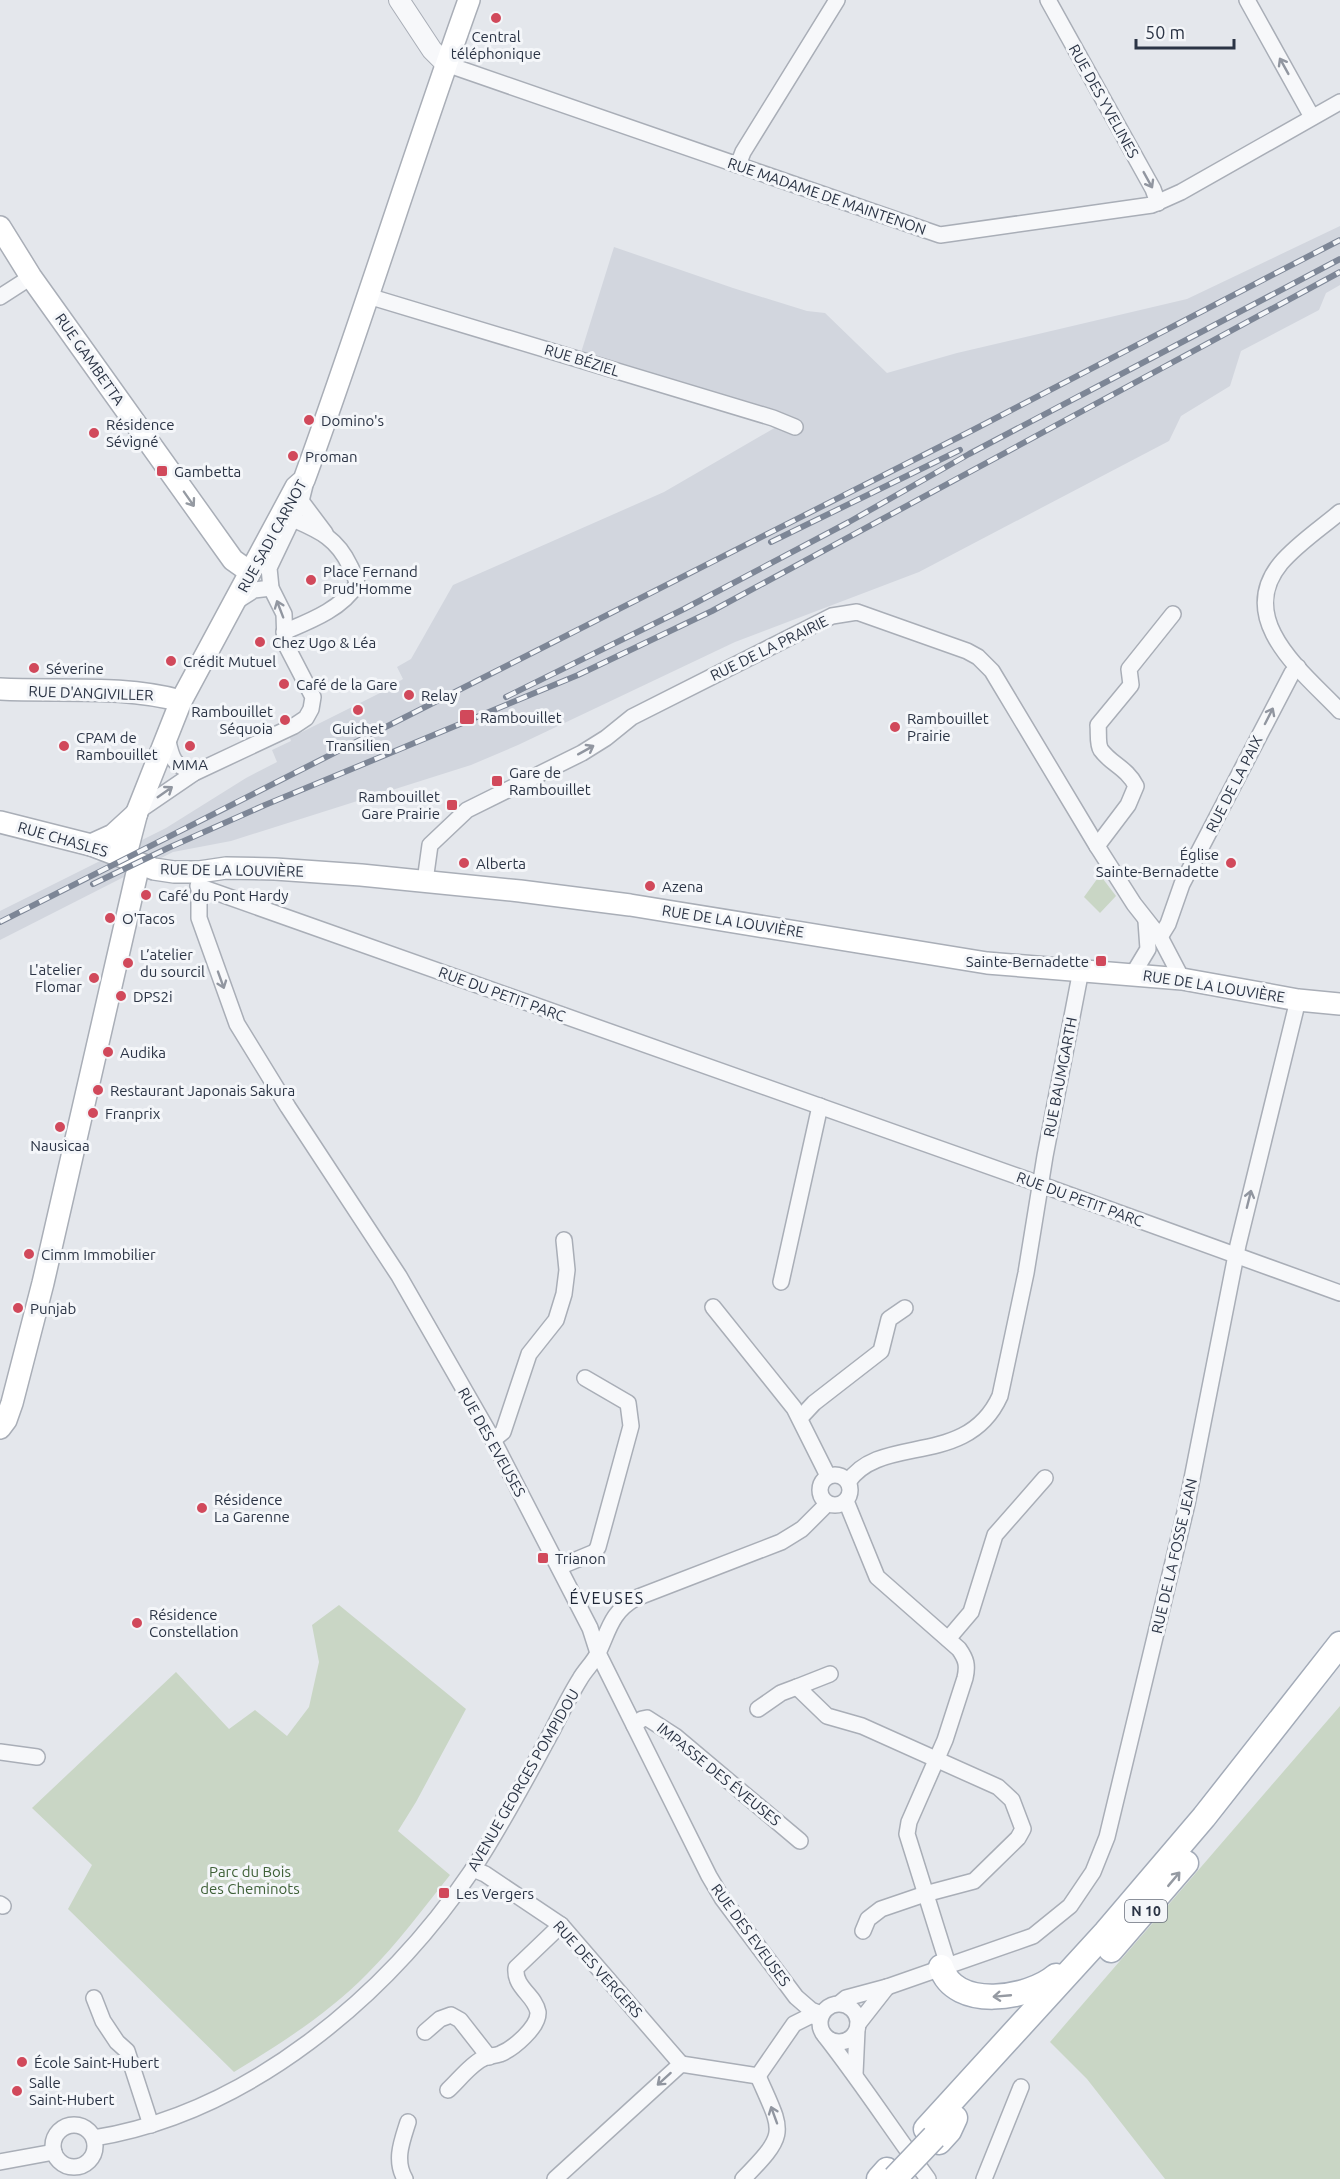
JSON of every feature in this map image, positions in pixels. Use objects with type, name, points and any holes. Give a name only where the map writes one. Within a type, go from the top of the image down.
[{"type":"main road","name":"RUE SADI CARNOT","points":[[0,1428],[6,1420],[12,1403],[43,1283],[132,861],[137,812],[182,701],[237,601],[238,593],[259,567],[288,517],[296,488],[304,480],[469,0]]},
{"type":"main road","name":"RUE GAMBETTA","points":[[0,227],[31,277],[233,560],[259,567]]},
{"type":"main road","name":"RUE D'ANGIVILLER","points":[[0,689],[124,692],[159,695],[182,701]]},
{"type":"main road","points":[[91,845],[113,835],[137,812]]},
{"type":"main road","name":"RUE CHASLES","points":[[0,822],[91,845],[132,861]]},
{"type":"main road","name":"RUE DE LA LOUVIÈRE","points":[[132,861],[203,882],[275,869],[425,881],[630,905],[987,963],[1182,979],[1298,1000],[1340,1004]]},
{"type":"main road","name":"N 10","points":[[892,2177],[933,2136],[1204,1817],[1340,1644]]},
{"type":"main road","name":"N 10","points":[[933,2136],[955,2118],[1140,1919],[1225,1817],[1340,1670]]},
{"type":"main road","points":[[945,1966],[951,1983],[964,1991],[994,1997],[1031,1991],[1055,1977],[1103,1927],[1117,1919]]},
{"type":"street","points":[[399,0],[432,50],[446,64]]},
{"type":"street","points":[[738,165],[742,152],[837,0]]},
{"type":"street","name":"RUE DES YVELINES","points":[[1048,0],[1153,189],[1158,203]]},
{"type":"street","points":[[1247,0],[1312,117]]},
{"type":"street","name":"RUE MADAME DE MAINTENON","points":[[446,64],[940,235],[1158,203],[1340,102]]},
{"type":"street","points":[[0,297],[31,277]]},
{"type":"street","name":"RUE BÉZIEL","points":[[368,296],[773,418],[795,427]]},
{"type":"street","points":[[137,812],[194,773],[294,726],[306,717],[313,697],[285,643],[284,614],[259,567],[283,541],[288,517],[301,501],[306,485],[304,480]]},
{"type":"street","points":[[301,501],[323,534]]},
{"type":"street","points":[[1340,512],[1288,555],[1273,574],[1268,586],[1266,611],[1272,634],[1284,652],[1340,711]]},
{"type":"street","points":[[284,632],[340,604],[351,594],[357,584],[343,551],[323,534],[288,517]]},
{"type":"street","points":[[283,541],[323,534]]},
{"type":"street","points":[[237,601],[254,590],[271,588]]},
{"type":"street","name":"RUE DE LA PRAIRIE","points":[[425,881],[430,845],[467,810],[582,753],[606,738],[632,717],[768,647],[832,616],[857,612],[957,646],[978,657],[992,671],[1097,846],[1146,921],[1160,937],[1182,979]]},
{"type":"street","points":[[1097,846],[1128,805],[1136,786],[1127,772],[1101,751],[1098,725],[1131,685],[1129,669],[1173,614]]},
{"type":"street","name":"RUE DE LA PAIX","points":[[1160,937],[1168,924],[1182,884],[1292,673],[1298,667]]},
{"type":"street","points":[[167,737],[172,759],[176,765],[194,773]]},
{"type":"street","points":[[203,882],[216,877],[213,891]]},
{"type":"street","name":"RUE DU PETIT PARC","points":[[203,882],[213,891],[1340,1293]]},
{"type":"street","name":"RUE DES EVEUSES","points":[[203,882],[199,918],[237,1024],[288,1107],[399,1276],[492,1440],[590,1628],[598,1653],[709,1876],[738,1920],[796,1997],[812,2010],[827,2017],[868,2096],[928,2179]]},
{"type":"street","points":[[1133,974],[1148,949],[1146,921]]},
{"type":"street","name":"RUE BAUMGARTH","points":[[848,1482],[852,1475],[873,1461],[964,1437],[976,1429],[996,1405],[1008,1362],[1081,970]]},
{"type":"street","name":"RUE DE LA FOSSE JEAN","points":[[827,2017],[846,1998],[887,1987],[1018,1942],[1045,1928],[1070,1906],[1094,1872],[1107,1837],[1187,1504],[1235,1256],[1298,1000]]},
{"type":"street","points":[[781,1282],[819,1106]]},
{"type":"street","points":[[492,1440],[503,1432],[529,1354],[556,1320],[564,1294],[567,1270],[564,1240]]},
{"type":"street","points":[[713,1307],[800,1418],[828,1476]]},
{"type":"street","points":[[800,1418],[814,1403],[881,1351],[889,1319],[905,1308]]},
{"type":"street","points":[[559,1568],[595,1552],[598,1547],[631,1426],[628,1403],[585,1378]]},
{"type":"street","points":[[828,1476],[841,1476],[848,1482],[850,1492],[846,1502],[837,1506],[827,1504],[821,1497],[820,1487],[828,1476]]},
{"type":"street","points":[[948,1639],[971,1612],[995,1535],[1045,1478]]},
{"type":"street","points":[[846,1502],[877,1576],[948,1639],[963,1655],[967,1668],[945,1740],[907,1829],[908,1840],[945,1966]]},
{"type":"street","name":"AVENUE GEORGES POMPIDOU","points":[[94,2138],[128,2132],[170,2119],[223,2094],[264,2072],[314,2039],[352,2007],[398,1963],[437,1918],[473,1869],[580,1678],[598,1653],[603,1636],[616,1614],[627,1603],[781,1542],[802,1528],[827,1504]]},
{"type":"street","points":[[758,1709],[781,1693],[830,1674]]},
{"type":"street","points":[[797,1687],[827,1716],[862,1726],[998,1787],[1012,1800],[1023,1829],[1018,1838],[974,1881],[925,1894],[881,1910],[868,1919],[863,1930]]},
{"type":"street","name":"IMPASSE DES ÉVEUSES","points":[[634,1725],[642,1719],[647,1719],[675,1736],[800,1841]]},
{"type":"street","points":[[0,1752],[38,1757]]},
{"type":"street","name":"RUE DES VERGERS","points":[[473,1869],[485,1874],[561,1925],[681,2064]]},
{"type":"street","points":[[448,2090],[481,2059],[502,2054],[534,2028],[538,2017],[537,2008],[521,1988],[515,1975],[516,1968],[561,1925]]},
{"type":"street","points":[[827,2017],[834,2042],[845,2041],[850,2038],[887,1987]]},
{"type":"street","points":[[758,2076],[794,2024],[796,1997]]},
{"type":"street","points":[[94,1998],[103,2021],[117,2042],[127,2051],[151,2125]]},
{"type":"street","points":[[784,2040],[803,2027],[851,2008],[858,2018],[855,2074]]},
{"type":"street","points":[[425,2032],[440,2019],[451,2015],[460,2020],[489,2057]]},
{"type":"street","points":[[794,2024],[810,2016],[827,2017]]},
{"type":"street","points":[[555,2179],[681,2064],[758,2076]]},
{"type":"street","points":[[743,2179],[767,2154],[776,2139],[778,2130],[776,2116],[758,2076]]},
{"type":"street","points":[[984,2179],[1021,2087]]},
{"type":"street","points":[[405,2179],[400,2169],[399,2157],[408,2122]]},
{"type":"street","points":[[77,2124],[83,2126],[94,2138],[96,2149],[81,2173],[61,2162],[54,2152],[56,2135],[64,2127],[77,2124]]},
{"type":"street","points":[[0,2162],[54,2152]]},
{"type":"shaded area","points":[[1340,226],[1340,285],[1326,293],[1319,310],[1241,351],[1230,386],[1181,416],[1169,441],[919,572],[735,642],[518,745],[471,765],[231,841],[173,852],[0,940],[0,911],[166,828],[246,778],[277,762],[272,750],[291,741],[290,738],[398,684],[403,679],[397,667],[411,659],[453,585],[664,492],[783,423],[579,359],[614,247],[733,288],[807,311],[825,313],[887,373],[957,353],[1187,299]]},
{"type":"green space","points":[[1100,875],[1116,896],[1100,913],[1084,897]]},
{"type":"green space","name":"Parc du Bois des Cheminots","points":[[339,1605],[466,1709],[398,1831],[450,1875],[389,1951],[337,2002],[304,2027],[234,2072],[68,1909],[92,1865],[32,1808],[176,1672],[229,1729],[255,1710],[287,1736],[309,1707],[319,1662],[312,1625]]},
{"type":"green space","points":[[1340,1706],[1340,2179],[1165,2179],[1087,2079],[1050,2042]]},
{"type":"railway","points":[[0,922],[973,430],[1340,240]]},
{"type":"railway","points":[[506,697],[684,609],[849,522],[969,454],[1340,259]]},
{"type":"railway","points":[[93,884],[265,805],[578,675],[712,611],[1340,272]]},
{"type":"railway","points":[[771,542],[960,450]]},
{"type":"place","name":"Central téléphonique","points":[[496,18]]},
{"type":"place","name":"Domino's","points":[[309,420]]},
{"type":"place","name":"Résidence Sévigné","points":[[94,433]]},
{"type":"place","name":"Proman","points":[[293,456]]},
{"type":"place","name":"Gambetta","points":[[162,471]]},
{"type":"place","name":"Place Fernand Prud'Homme","points":[[311,580]]},
{"type":"place","name":"Chez Ugo & Léa","points":[[260,642]]},
{"type":"place","name":"Crédit Mutuel","points":[[171,661]]},
{"type":"place","name":"Séverine","points":[[34,668]]},
{"type":"place","name":"Café de la Gare","points":[[284,684]]},
{"type":"place","name":"Relay","points":[[409,695]]},
{"type":"place","name":"Guichet Transilien","points":[[358,710]]},
{"type":"place","name":"Rambouillet","points":[[467,717]]},
{"type":"place","name":"Rambouillet Séquoia","points":[[285,720]]},
{"type":"place","name":"Rambouillet Prairie","points":[[895,727]]},
{"type":"place","name":"CPAM de Rambouillet","points":[[64,746]]},
{"type":"place","name":"MMA","points":[[190,746]]},
{"type":"place","name":"Gare de Rambouillet","points":[[497,781]]},
{"type":"place","name":"Rambouillet Gare Prairie","points":[[452,805]]},
{"type":"place","name":"Alberta","points":[[464,863]]},
{"type":"place","name":"Église Sainte-Bernadette","points":[[1231,863]]},
{"type":"place","name":"Azena","points":[[650,886]]},
{"type":"place","name":"Café du Pont Hardy","points":[[146,895]]},
{"type":"place","name":"O'Tacos","points":[[110,918]]},
{"type":"place","name":"Sainte-Bernadette","points":[[1101,961]]},
{"type":"place","name":"L’atelier du sourcil","points":[[128,963]]},
{"type":"place","name":"L'atelier Flomar","points":[[94,978]]},
{"type":"place","name":"DPS2i","points":[[121,996]]},
{"type":"place","name":"Audika","points":[[108,1052]]},
{"type":"place","name":"Restaurant Japonais Sakura","points":[[98,1090]]},
{"type":"place","name":"Franprix","points":[[93,1113]]},
{"type":"place","name":"Nausicaa","points":[[60,1127]]},
{"type":"place","name":"Cimm Immobilier","points":[[29,1254]]},
{"type":"place","name":"Punjab","points":[[18,1308]]},
{"type":"place","name":"Résidence La Garenne","points":[[202,1508]]},
{"type":"place","name":"Trianon","points":[[543,1558]]},
{"type":"place","name":"Résidence Constellation","points":[[137,1623]]},
{"type":"place","name":"Les Vergers","points":[[444,1893]]},
{"type":"place","name":"École Saint-Hubert","points":[[22,2062]]},
{"type":"place","name":"Salle Saint-Hubert","points":[[17,2091]]},
{"type":"district","name":"ÉVEUSES","points":[[607,1598]]}]
